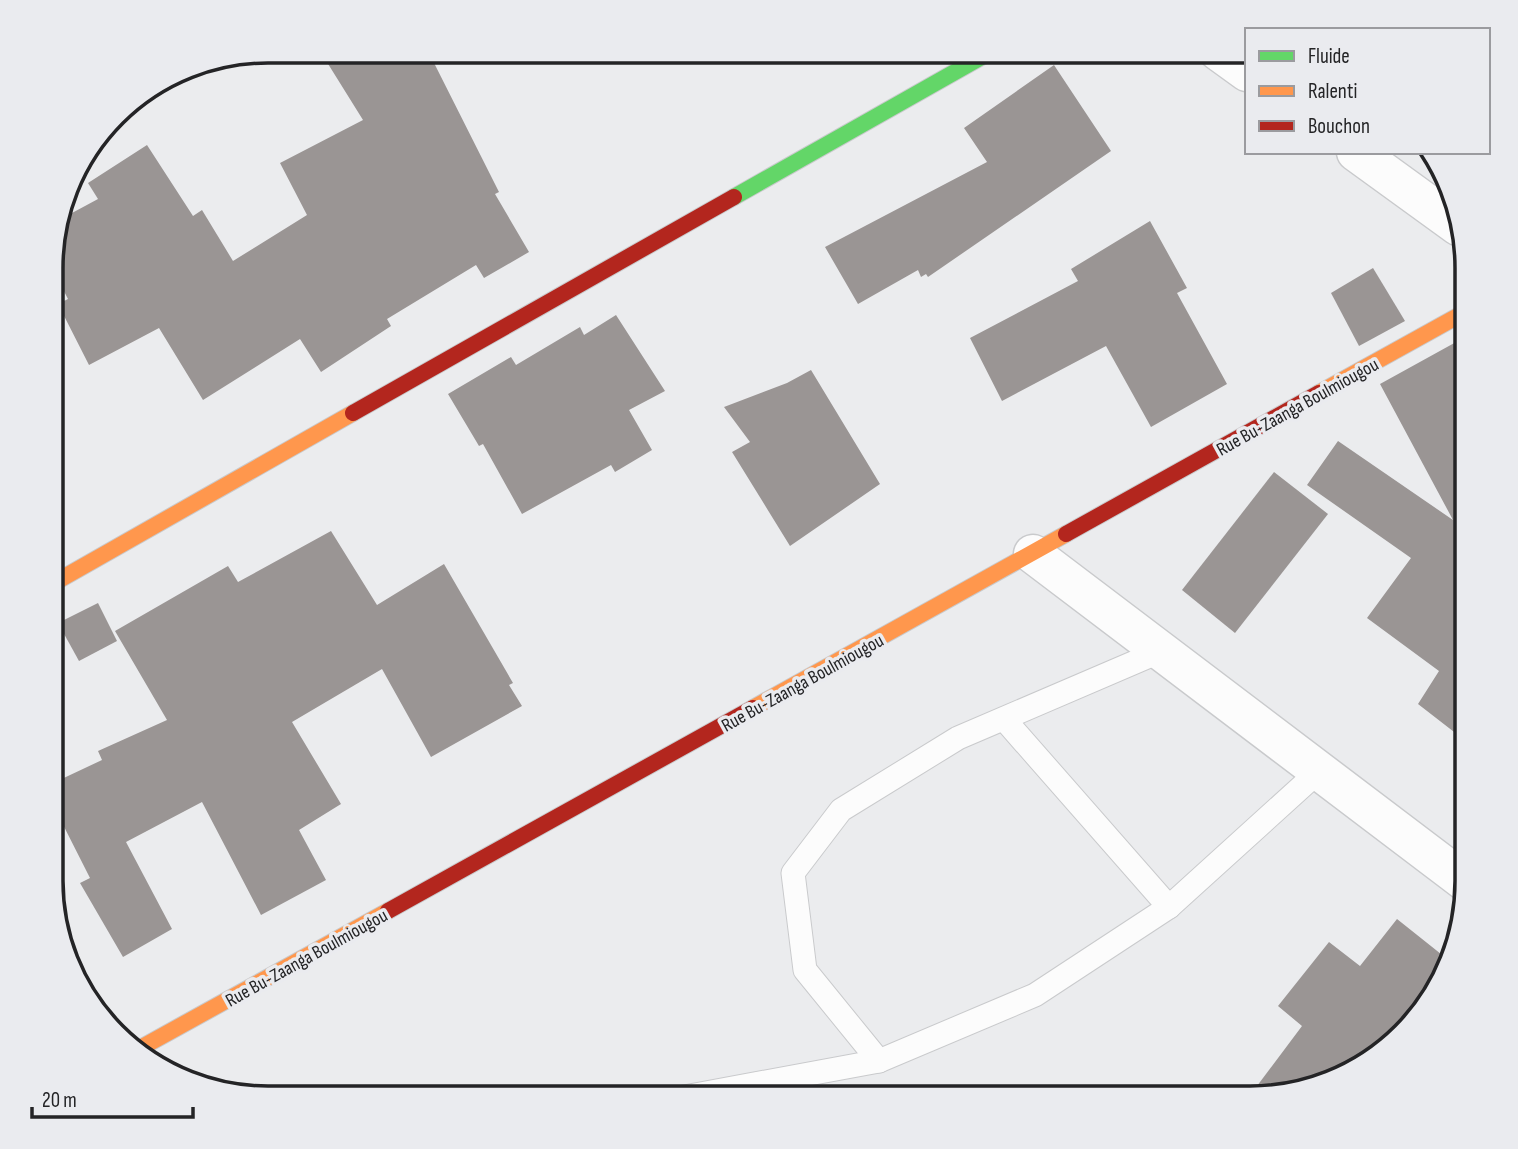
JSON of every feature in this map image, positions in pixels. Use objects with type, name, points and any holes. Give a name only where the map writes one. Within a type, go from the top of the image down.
[{"type":"street","points":[[63,578],[971,63]]},
{"type":"street","points":[[1359,154],[1449,219]]},
{"type":"street","name":"Rue Bu-Zaanga Boulmiougou","points":[[146,1045],[1455,318]]},
{"type":"street","points":[[1033,554],[1455,874]]},
{"type":"lane","points":[[879,1061],[805,970],[793,873],[841,810],[958,738],[1161,651]]},
{"type":"lane","points":[[1004,719],[1169,907]]},
{"type":"lane","points":[[745,1086],[879,1061],[1035,995],[1169,907],[1319,771]]},
{"type":"building","points":[[327,63],[434,63],[499,192],[495,194],[529,252],[484,278],[476,265],[387,319],[391,326],[321,372],[300,339],[203,400],[159,328],[89,365],[63,314],[63,302],[68,299],[63,289],[63,268],[71,214],[98,199],[88,183],[147,145],[193,216],[202,210],[233,261],[307,215],[280,163],[363,120]]},
{"type":"building","points":[[1054,65],[1111,151],[928,277],[926,274],[921,277],[918,270],[858,304],[825,247],[987,162],[964,128]]},
{"type":"building","points":[[1150,221],[1187,288],[1177,293],[1227,384],[1151,427],[1106,346],[1002,401],[970,338],[1078,281],[1071,269]]},
{"type":"building","points":[[1373,268],[1405,321],[1359,346],[1331,293]]},
{"type":"building","points":[[616,315],[665,391],[629,410],[652,450],[615,472],[611,465],[522,514],[483,444],[479,446],[448,394],[511,357],[516,365],[580,327],[584,335]]},
{"type":"building","points":[[1455,343],[1455,733],[1418,704],[1439,671],[1367,618],[1411,558],[1307,485],[1338,441],[1453,520],[1380,384]]},
{"type":"building","points":[[811,370],[880,484],[790,546],[732,452],[750,442],[724,407],[787,383]]},
{"type":"building","points":[[1274,472],[1328,514],[1235,633],[1182,590]]},
{"type":"building","points":[[331,531],[377,605],[444,564],[513,683],[509,685],[522,706],[431,757],[382,669],[292,722],[341,804],[299,830],[326,880],[261,915],[202,802],[126,842],[172,929],[123,957],[80,883],[90,878],[63,825],[63,778],[102,760],[98,751],[167,720],[115,631],[228,566],[238,582]]},
{"type":"building","points":[[98,603],[117,641],[79,661],[63,632],[63,620]]},
{"type":"building","points":[[1397,919],[1441,954],[1421,995],[1385,1035],[1364,1052],[1316,1075],[1290,1082],[1257,1085],[1302,1026],[1278,1006],[1329,942],[1360,966]]},
{"type":"traffic: fast","points":[[734,197],[971,63]]},
{"type":"traffic: slow","points":[[1319,393],[1455,318]]},
{"type":"traffic: slow","points":[[63,578],[353,413]]},
{"type":"traffic: slow","points":[[753,708],[1066,534]]},
{"type":"traffic: slow","points":[[146,1045],[388,911]]},
{"type":"traffic: jam","points":[[353,413],[734,197]]},
{"type":"traffic: jam","points":[[1066,534],[1319,393]]},
{"type":"traffic: jam","points":[[388,911],[753,708]]}]
